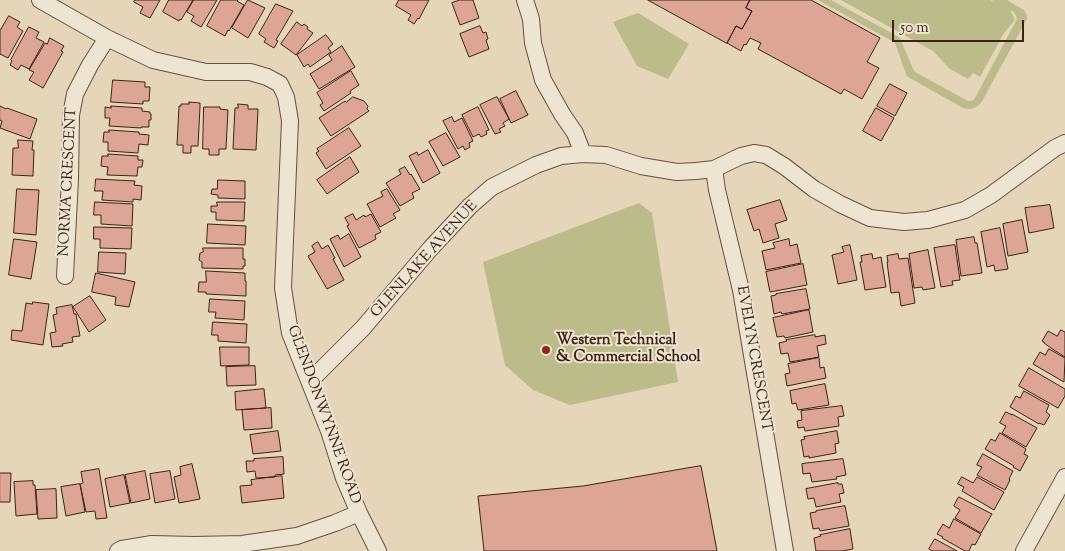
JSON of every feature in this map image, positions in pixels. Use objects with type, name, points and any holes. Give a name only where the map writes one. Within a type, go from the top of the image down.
[{"type":"street","name":"GLENDONWYNNE ROAD","points":[[40,0],[107,38],[154,60],[206,72],[250,72],[267,76],[280,84],[286,97],[290,121],[284,288],[290,333],[329,431],[344,478],[378,551]]},
{"type":"street","points":[[525,0],[531,19],[533,43],[543,80],[575,133],[583,154]]},
{"type":"street","name":"NORMA CRESCENT","points":[[64,276],[73,101],[90,65],[107,38]]},
{"type":"street","points":[[714,169],[741,156],[754,153],[766,155],[814,189],[870,218],[904,222],[920,221],[965,210],[991,195],[1054,148],[1065,143]]},
{"type":"street","name":"GLENLAKE AVENUE","points":[[310,381],[363,328],[430,249],[470,206],[492,188],[561,156],[583,154],[606,155],[641,166],[677,172],[714,169]]},
{"type":"street","name":"EVELYN CRESCENT","points":[[714,169],[717,190],[741,290],[785,551]]},
{"type":"street","points":[[1024,551],[1065,477]]},
{"type":"street","points":[[118,551],[152,544],[242,544],[297,536],[359,513]]},
{"type":"shaded area","points":[[818,0],[831,0],[900,38],[915,72],[968,101],[972,101],[975,98],[1017,19],[1013,11],[1010,10],[1015,20],[1004,33],[980,77],[973,73],[968,79],[950,69],[933,51],[841,0],[990,0],[994,2],[992,0],[1007,0],[1024,10],[1027,19],[981,103],[975,108],[968,109],[908,77],[895,43]]},
{"type":"shaded area","points":[[638,13],[689,44],[668,79],[637,66],[613,22]]},
{"type":"shaded area","points":[[639,203],[652,213],[678,382],[570,405],[533,390],[505,365],[483,262]]},
{"type":"building","points":[[135,0],[160,0],[150,18],[140,13],[143,7],[134,2]]},
{"type":"building","points":[[169,0],[193,0],[179,21],[163,12]]},
{"type":"building","points":[[194,0],[217,0],[201,27],[191,21],[194,16],[187,12]]},
{"type":"building","points":[[221,0],[238,0],[244,5],[225,36],[207,26]]},
{"type":"building","points":[[248,0],[265,8],[248,38],[232,28]]},
{"type":"building","points":[[399,0],[429,0],[419,19],[414,24],[408,20],[411,15],[396,6]]},
{"type":"building","points":[[460,0],[473,0],[479,18],[460,25],[452,3]]},
{"type":"building","points":[[648,0],[750,0],[746,8],[752,11],[742,29],[736,26],[727,43]]},
{"type":"building","points":[[750,0],[811,0],[880,38],[867,62],[879,68],[862,99],[844,89],[841,94],[758,49],[761,43],[750,38],[746,45],[744,44],[741,51],[727,43],[736,26],[742,29],[752,11],[746,8]]},
{"type":"building","points":[[276,4],[293,11],[276,40],[278,41],[274,48],[264,42],[266,39],[259,34]]},
{"type":"building","points":[[9,16],[20,22],[17,27],[23,31],[8,58],[0,54],[0,31]]},
{"type":"building","points":[[297,22],[302,26],[304,24],[313,33],[296,55],[281,44]]},
{"type":"building","points":[[480,26],[483,33],[486,32],[489,49],[469,57],[460,34]]},
{"type":"building","points":[[29,27],[39,32],[36,38],[44,42],[29,69],[21,65],[18,70],[10,65],[11,60]]},
{"type":"building","points":[[326,35],[333,44],[328,48],[331,52],[310,67],[308,64],[304,67],[297,55]]},
{"type":"building","points":[[50,38],[64,46],[61,51],[63,52],[43,88],[29,80],[34,72],[29,70]]},
{"type":"building","points":[[342,46],[355,67],[319,89],[310,74],[332,60],[329,55]]},
{"type":"building","points":[[351,71],[359,85],[350,91],[351,93],[324,111],[320,105],[323,103],[317,93]]},
{"type":"building","points":[[113,80],[145,82],[145,87],[150,87],[149,101],[143,101],[143,104],[111,102]]},
{"type":"building","points":[[890,84],[907,93],[895,116],[877,106]]},
{"type":"building","points":[[516,91],[528,115],[511,123],[500,99]]},
{"type":"building","points":[[353,97],[364,101],[369,111],[331,136],[319,118]]},
{"type":"building","points":[[497,97],[509,119],[503,123],[505,126],[499,129],[501,132],[495,134],[480,105]]},
{"type":"building","points":[[189,102],[200,103],[198,146],[191,146],[191,153],[183,153],[183,145],[177,145],[179,106],[181,104],[189,104]]},
{"type":"building","points":[[238,104],[248,105],[248,109],[258,109],[256,150],[233,149],[235,108],[238,108]]},
{"type":"building","points":[[0,106],[37,119],[30,139],[0,128],[2,121],[0,120]]},
{"type":"building","points":[[111,106],[142,108],[142,111],[150,112],[151,120],[149,120],[149,127],[109,126],[110,118],[105,118],[105,107],[111,108]]},
{"type":"building","points":[[204,107],[220,107],[220,109],[228,110],[226,149],[219,149],[219,155],[209,155],[209,149],[203,149]]},
{"type":"building","points":[[478,107],[489,130],[486,131],[487,134],[481,137],[479,134],[473,137],[462,115]]},
{"type":"building","points":[[876,108],[894,118],[881,141],[863,131]]},
{"type":"building","points":[[452,117],[454,122],[462,118],[473,141],[469,143],[470,147],[465,150],[463,146],[458,149],[443,121]]},
{"type":"building","points":[[349,128],[361,146],[326,169],[316,153],[319,151],[317,149]]},
{"type":"building","points":[[109,130],[139,132],[139,134],[149,135],[148,145],[139,144],[138,153],[108,151],[108,142],[103,142],[104,132],[109,132]]},
{"type":"building","points":[[446,133],[460,157],[443,166],[429,142]]},
{"type":"building","points":[[18,140],[33,141],[33,176],[12,175],[13,148],[18,148]]},
{"type":"building","points":[[428,150],[440,173],[423,183],[409,156],[417,152],[418,155]]},
{"type":"building","points":[[108,154],[138,156],[138,160],[143,160],[142,167],[138,167],[137,176],[107,175],[108,167],[101,166],[102,156],[108,156]]},
{"type":"building","points":[[350,157],[359,172],[327,194],[317,180]]},
{"type":"building","points":[[405,167],[420,189],[412,193],[414,198],[400,206],[386,183],[401,174],[399,170]]},
{"type":"building","points":[[96,179],[135,181],[134,185],[142,186],[141,200],[133,199],[133,202],[102,200],[103,191],[95,191]]},
{"type":"building","points":[[218,180],[245,181],[245,199],[218,198],[218,195],[211,194],[212,189],[217,189]]},
{"type":"building","points":[[17,189],[39,190],[36,235],[14,233]]},
{"type":"building","points":[[387,189],[400,210],[393,214],[396,218],[380,227],[367,204],[383,196],[381,192]]},
{"type":"building","points":[[780,200],[787,220],[775,224],[779,238],[763,243],[759,229],[754,231],[747,210]]},
{"type":"building","points":[[95,202],[133,204],[132,226],[101,224],[101,215],[94,215]]},
{"type":"building","points":[[217,202],[245,202],[244,221],[216,220],[216,212],[211,212],[211,206],[217,206]]},
{"type":"building","points":[[1050,205],[1054,228],[1029,233],[1025,208]]},
{"type":"building","points":[[353,214],[356,220],[364,215],[365,217],[371,214],[381,232],[375,235],[376,239],[359,248],[347,226],[349,225],[345,218]]},
{"type":"building","points":[[1022,220],[1028,252],[1008,256],[1003,224]]},
{"type":"building","points":[[208,224],[246,226],[245,245],[207,243]]},
{"type":"building","points":[[94,227],[132,228],[131,249],[100,248],[100,239],[94,239]]},
{"type":"building","points":[[1000,228],[1008,269],[995,271],[994,265],[987,267],[981,232]]},
{"type":"building","points":[[349,234],[361,257],[344,267],[330,239],[338,235],[340,239]]},
{"type":"building","points":[[974,237],[975,243],[977,243],[982,273],[961,276],[956,240]]},
{"type":"building","points":[[14,239],[37,242],[31,279],[9,275]]},
{"type":"building","points":[[789,239],[790,246],[797,244],[801,263],[766,270],[762,251],[775,248],[773,243]]},
{"type":"building","points":[[318,242],[322,249],[328,245],[344,280],[327,289],[308,256],[315,252],[312,246]]},
{"type":"building","points":[[850,245],[857,280],[838,284],[832,255],[844,252],[842,247]]},
{"type":"building","points":[[955,245],[960,280],[952,281],[953,285],[941,287],[934,248]]},
{"type":"building","points":[[203,248],[243,248],[245,266],[243,266],[243,269],[202,268],[202,262],[199,260]]},
{"type":"building","points":[[928,250],[935,288],[923,290],[922,287],[914,288],[909,254]]},
{"type":"building","points":[[99,252],[126,253],[125,274],[98,272]]},
{"type":"building","points":[[872,254],[873,259],[881,257],[886,287],[865,290],[860,262],[862,262],[861,256]]},
{"type":"building","points":[[898,254],[899,259],[908,258],[915,303],[901,306],[899,292],[891,293],[887,262],[887,256]]},
{"type":"building","points":[[803,264],[807,285],[770,292],[766,272]]},
{"type":"building","points":[[206,271],[245,273],[246,296],[198,292],[199,282],[206,282]]},
{"type":"building","points":[[96,273],[135,282],[129,307],[115,305],[116,297],[92,292]]},
{"type":"building","points":[[806,289],[810,309],[774,314],[771,296]]},
{"type":"building","points":[[90,296],[106,320],[89,332],[73,307]]},
{"type":"building","points":[[210,299],[245,301],[244,320],[215,318],[216,312],[209,312]]},
{"type":"building","points":[[33,302],[49,304],[43,345],[11,340],[12,330],[22,331],[26,303],[32,304]]},
{"type":"building","points":[[72,305],[74,314],[76,314],[80,336],[72,337],[73,342],[62,344],[63,346],[52,347],[50,333],[56,332],[53,315],[57,314],[56,308]]},
{"type":"building","points":[[809,310],[813,332],[785,338],[784,336],[777,337],[773,318]]},
{"type":"building","points":[[213,322],[247,324],[246,343],[218,341],[218,335],[212,335]]},
{"type":"building","points":[[1061,330],[1065,332],[1065,357],[1042,341],[1048,331],[1057,336]]},
{"type":"building","points":[[815,335],[815,337],[825,335],[826,344],[817,346],[819,357],[790,362],[788,353],[781,354],[779,343]]},
{"type":"building","points":[[220,347],[249,347],[249,365],[221,366]]},
{"type":"building","points":[[1049,349],[1065,358],[1064,382],[1033,364],[1040,352],[1045,355]]},
{"type":"building","points":[[819,358],[820,368],[824,367],[826,378],[787,386],[785,374],[790,373],[788,364]]},
{"type":"building","points":[[255,366],[256,385],[227,386],[226,367]]},
{"type":"building","points":[[1029,368],[1065,389],[1065,396],[1058,408],[1019,386]]},
{"type":"building","points":[[825,384],[829,405],[798,410],[796,403],[792,404],[790,391]]},
{"type":"building","points":[[264,389],[266,408],[236,410],[235,392]]},
{"type":"building","points":[[1024,391],[1049,405],[1046,412],[1050,415],[1044,425],[1010,407],[1016,396],[1020,398]]},
{"type":"building","points":[[842,406],[844,416],[838,417],[839,426],[805,431],[804,427],[798,428],[797,421],[802,420],[801,411]]},
{"type":"building","points":[[271,408],[272,428],[244,430],[242,410]]},
{"type":"building","points":[[1006,412],[1037,428],[1026,447],[1002,433],[1006,426],[1000,423]]},
{"type":"building","points":[[278,431],[281,451],[253,454],[250,435]]},
{"type":"building","points":[[837,431],[839,443],[835,444],[836,453],[809,458],[809,456],[804,457],[801,440],[805,439],[804,437]]},
{"type":"building","points":[[1000,433],[1026,449],[1024,454],[1028,456],[1020,471],[985,449],[991,439],[995,441]]},
{"type":"building","points":[[983,454],[1013,471],[1005,490],[977,475],[982,467],[977,465]]},
{"type":"building","points":[[283,457],[284,474],[275,475],[275,477],[256,478],[255,471],[247,472],[246,461]]},
{"type":"building","points":[[843,459],[846,475],[836,477],[837,479],[812,482],[810,473],[803,474],[802,464]]},
{"type":"building","points":[[192,464],[200,499],[179,503],[174,477],[181,475],[180,467]]},
{"type":"building","points":[[701,466],[717,551],[484,551],[478,496],[583,486]]},
{"type":"building","points":[[99,469],[107,518],[96,519],[95,511],[86,512],[80,484],[83,483],[81,472]]},
{"type":"building","points":[[145,471],[150,499],[131,503],[125,475]]},
{"type":"building","points":[[170,471],[175,499],[155,503],[150,474]]},
{"type":"building","points":[[0,473],[11,473],[10,502],[0,502]]},
{"type":"building","points":[[124,475],[130,503],[110,507],[105,479]]},
{"type":"building","points":[[282,476],[284,498],[242,503],[240,486],[252,485],[251,480]]},
{"type":"building","points":[[962,477],[973,483],[977,477],[1004,492],[994,510],[962,491],[964,487],[958,484]]},
{"type":"building","points":[[33,481],[33,485],[35,485],[37,514],[16,516],[14,482]]},
{"type":"building","points":[[838,483],[842,484],[844,493],[839,494],[841,502],[816,507],[814,498],[808,499],[806,489]]},
{"type":"building","points":[[80,484],[85,512],[66,516],[61,487]]},
{"type":"building","points":[[56,489],[57,518],[38,519],[36,490]]},
{"type":"building","points":[[959,497],[992,514],[981,533],[955,518],[960,510],[954,506]]},
{"type":"building","points":[[845,506],[849,526],[820,531],[819,528],[813,529],[810,513]]},
{"type":"building","points":[[954,519],[981,534],[975,545],[972,544],[969,551],[965,551],[937,534],[943,524],[949,528]]},
{"type":"building","points":[[850,529],[853,549],[816,551],[814,538]]},
{"type":"building","points":[[935,539],[957,551],[932,551],[929,549]]},
{"type":"place","name":"Western Technical & Commercial School","points":[[546,350]]}]
